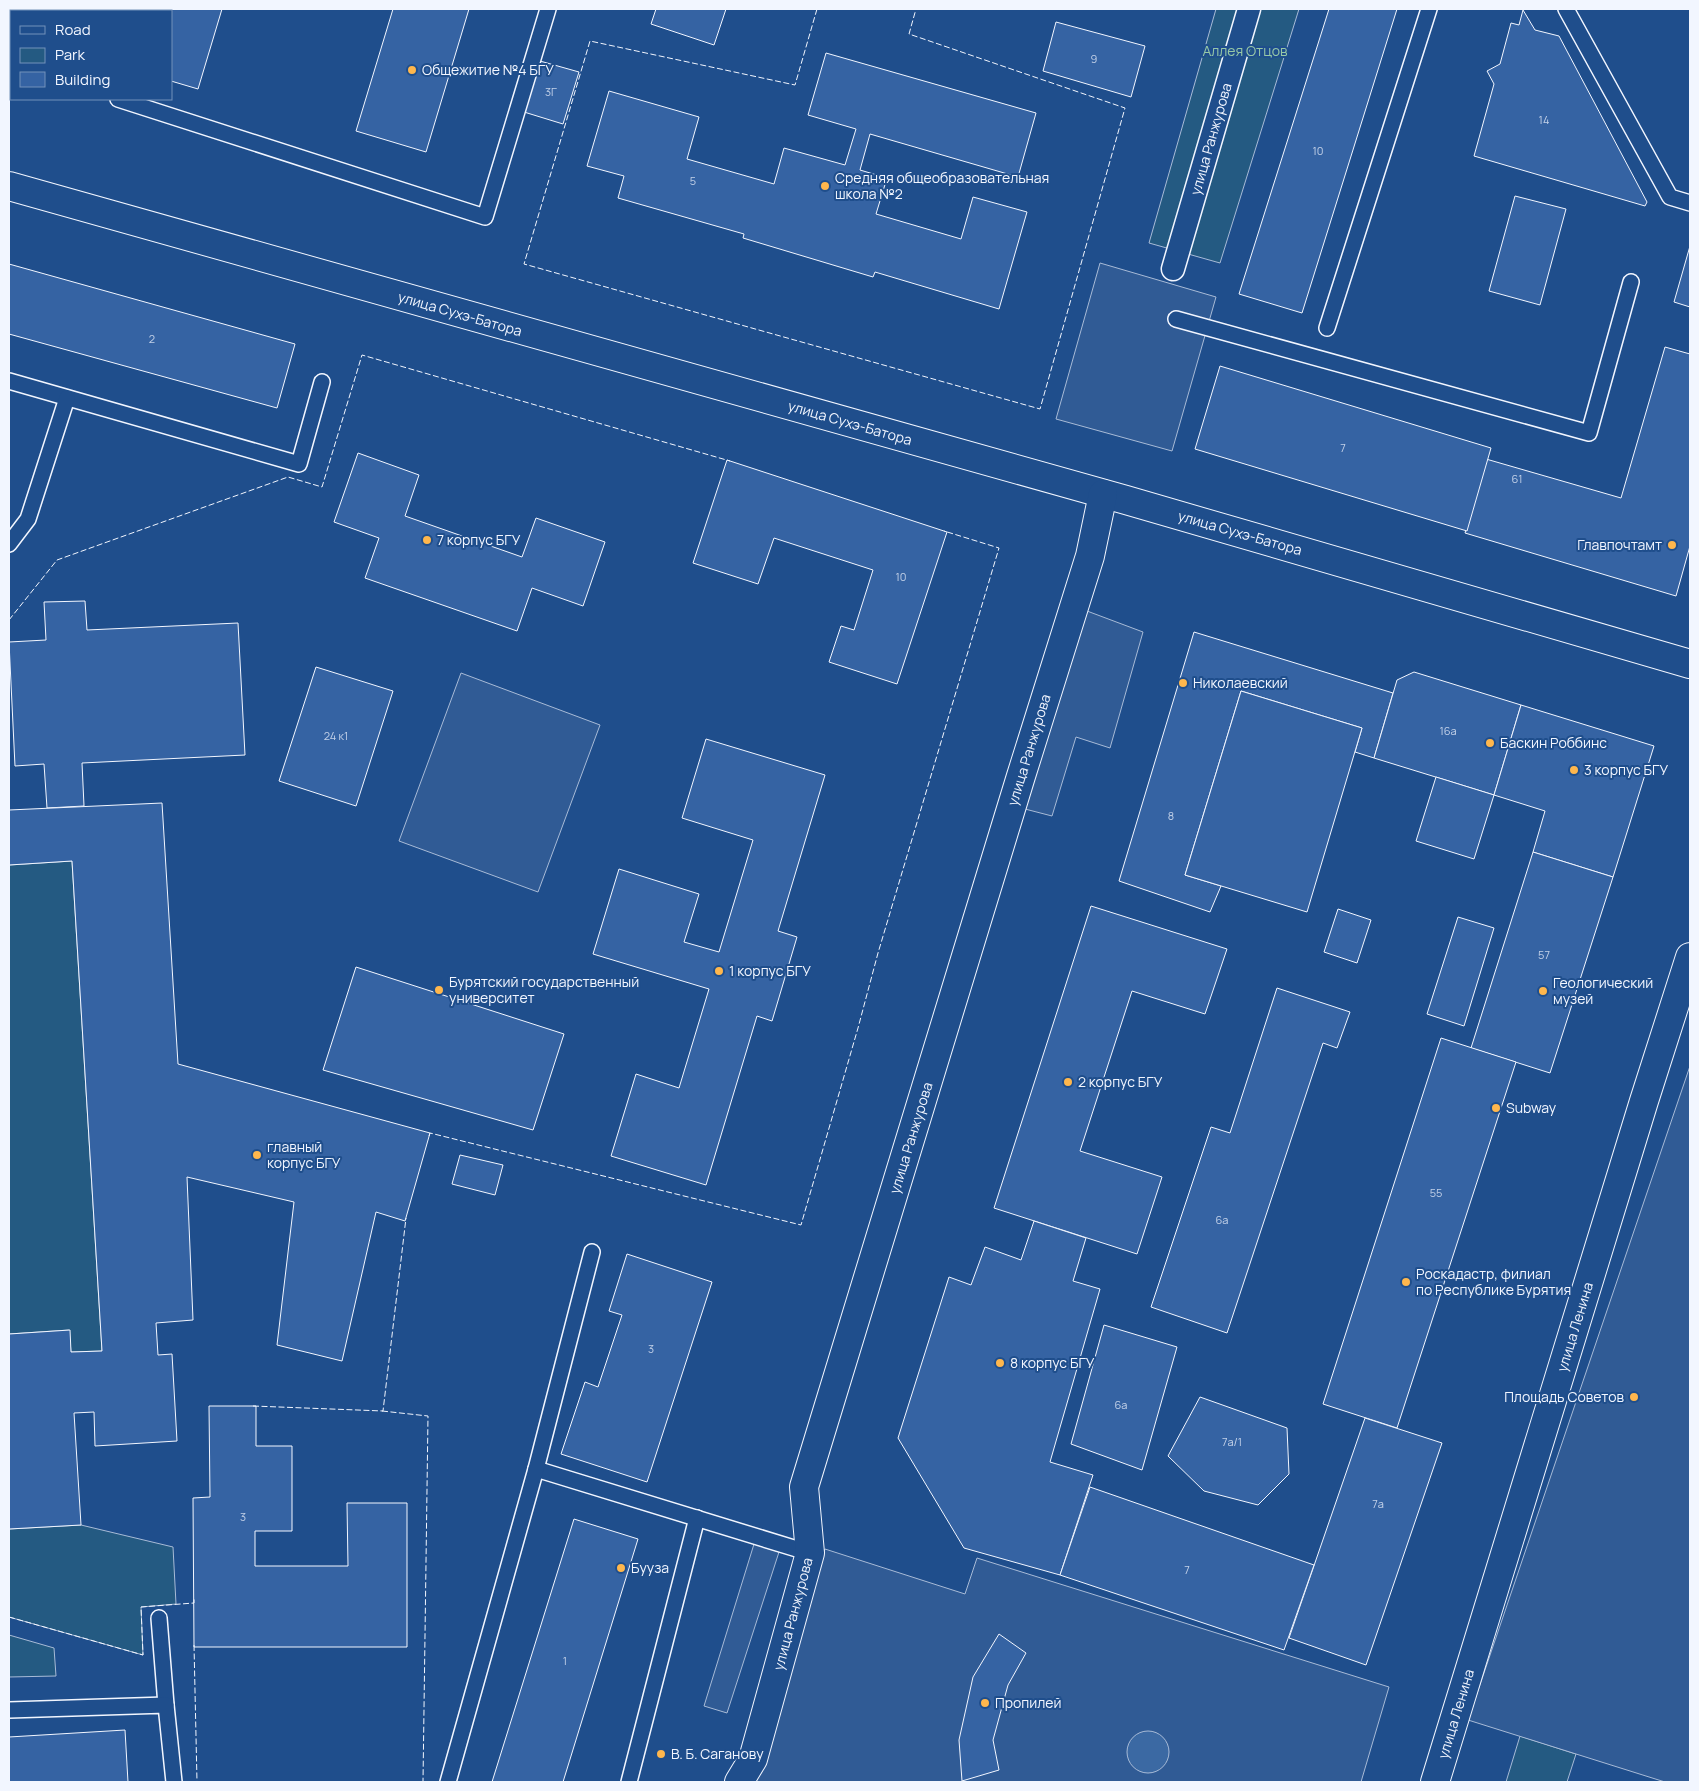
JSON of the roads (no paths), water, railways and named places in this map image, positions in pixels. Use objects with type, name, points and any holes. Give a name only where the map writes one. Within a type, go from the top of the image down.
[{"type":"street","name":"улица Ранжурова","points":[[1173,269],[1249,9]]},
{"type":"street","name":"улица Сухэ-Батора","points":[[9,186],[1103,494],[1690,664]]},
{"type":"street","name":"улица Ранжурова","points":[[740,1782],[753,1759],[810,1553],[804,1487],[1090,556],[1103,494]]},
{"type":"street","name":"улица Ленина","points":[[1435,1782],[1690,957]]},
{"type":"lane","points":[[121,100],[485,217],[548,9]]},
{"type":"lane","points":[[1327,328],[1429,9]]},
{"type":"lane","points":[[1566,9],[1670,198],[1690,203]]},
{"type":"lane","points":[[1176,320],[1589,434],[1631,282]]},
{"type":"lane","points":[[9,381],[299,464],[322,382]]},
{"type":"lane","points":[[9,544],[28,519],[67,398]]},
{"type":"lane","points":[[448,1782],[536,1470],[592,1252]]},
{"type":"lane","points":[[536,1470],[810,1553]]},
{"type":"lane","points":[[629,1782],[697,1518]]},
{"type":"lane","points":[[159,1618],[174,1782]]},
{"type":"lane","points":[[9,1710],[166,1705]]},
{"type":"place","name":"Общежитие №4 БГУ","points":[[412,70]]},
{"type":"place","name":"Средняя общеобразовательная школа №2","points":[[825,186]]},
{"type":"place","name":"7 корпус БГУ","points":[[427,540]]},
{"type":"place","name":"Главпочтамт","points":[[1672,545]]},
{"type":"place","name":"Николаевский","points":[[1183,683]]},
{"type":"place","name":"Баскин Роббинс","points":[[1490,743]]},
{"type":"place","name":"3 корпус БГУ","points":[[1574,770]]},
{"type":"place","name":"1 корпус БГУ","points":[[719,971]]},
{"type":"place","name":"Бурятский государственный университет","points":[[439,990]]},
{"type":"place","name":"Геологический музей","points":[[1543,991]]},
{"type":"place","name":"2 корпус БГУ","points":[[1068,1082]]},
{"type":"place","name":"Subway","points":[[1496,1108]]},
{"type":"place","name":"главный корпус БГУ","points":[[257,1155]]},
{"type":"place","name":"Роскадастр, филиал по Республике Бурятия","points":[[1406,1282]]},
{"type":"place","name":"8 корпус БГУ","points":[[1000,1363]]},
{"type":"place","name":"Площадь Советов","points":[[1634,1397]]},
{"type":"place","name":"Бууза","points":[[621,1568]]},
{"type":"place","name":"Пропилей","points":[[985,1703]]},
{"type":"place","name":"В. Б. Саганову","points":[[661,1754]]},
{"type":"park label","name":"Аллея Отцов","points":[[1245,51]]}]
